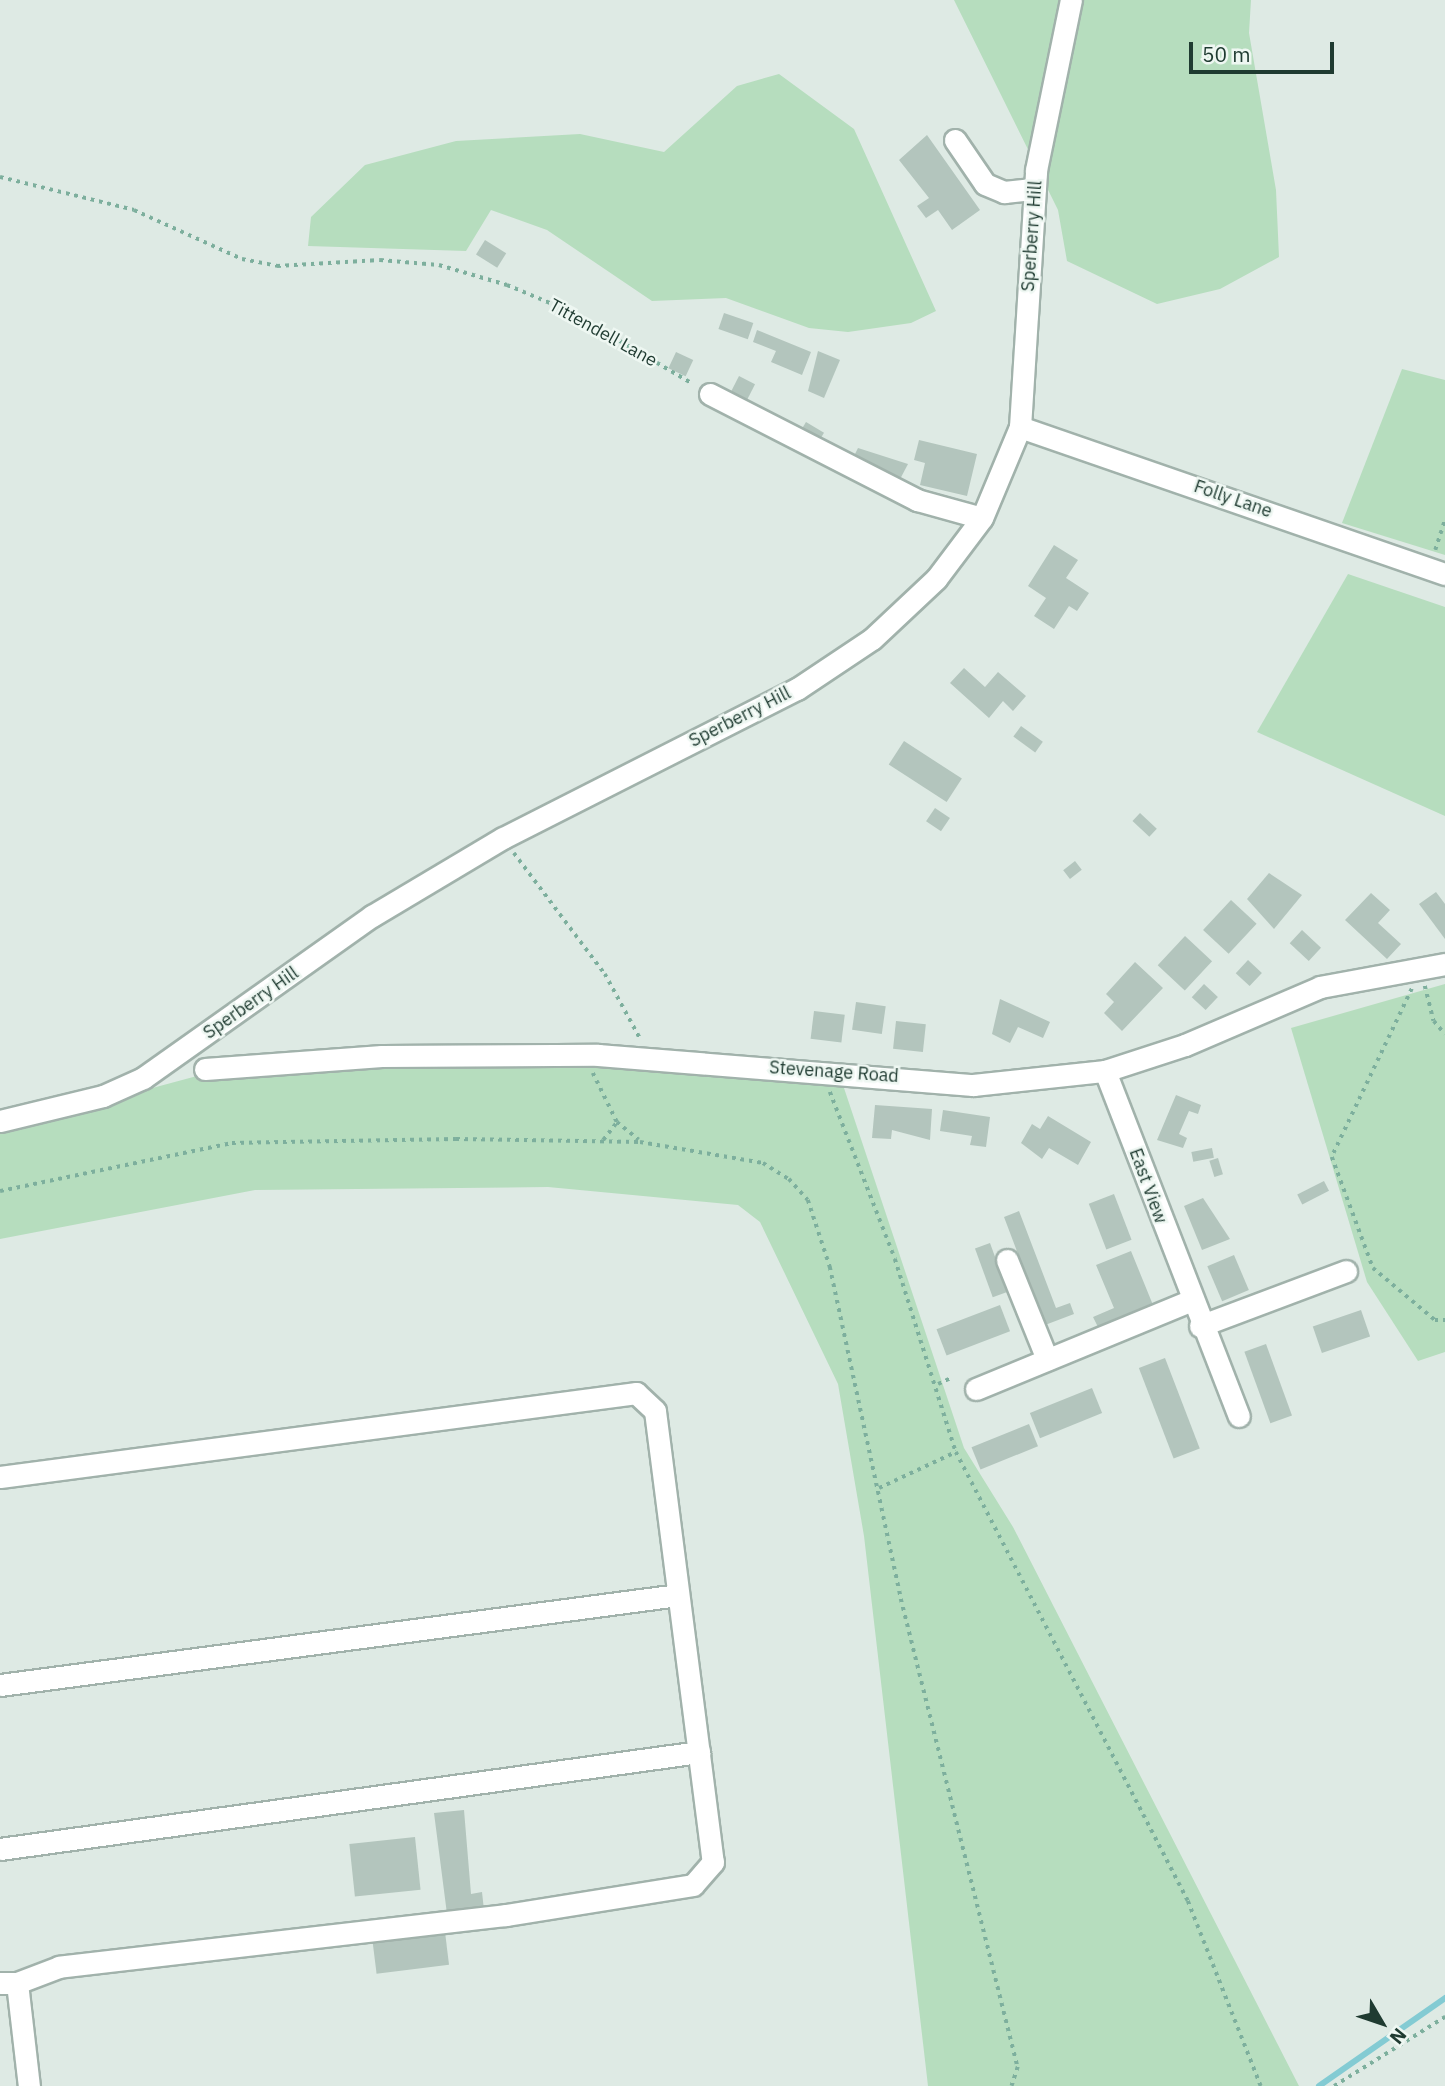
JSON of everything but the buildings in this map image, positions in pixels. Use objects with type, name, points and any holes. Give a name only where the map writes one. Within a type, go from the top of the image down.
[{"type":"street","name":"Sperberry Hill","points":[[0,1121],[103,1096],[144,1078],[372,916],[503,838],[797,689],[872,639],[936,579],[982,518],[1020,427],[1035,189],[1071,0]]},
{"type":"street","points":[[955,140],[985,184],[1004,192],[1035,189]]},
{"type":"street","points":[[710,394],[917,500],[982,518]]},
{"type":"street","name":"Folly Lane","points":[[1020,427],[1436,571]]},
{"type":"street","name":"Stevenage Road","points":[[205,1069],[382,1056],[650,1057],[973,1085],[1105,1071],[1185,1045],[1320,988],[1421,971],[1445,964]]},
{"type":"street","name":"East View","points":[[1105,1071],[1190,1301],[1239,1416]]},
{"type":"street","points":[[1007,1260],[1047,1359]]},
{"type":"street","points":[[1200,1326],[1346,1271]]},
{"type":"street","points":[[976,1389],[1190,1301]]},
{"type":"street","points":[[0,1477],[636,1393],[655,1411],[713,1862],[693,1885],[506,1915],[59,1967],[8,1983],[29,2086]]},
{"type":"street","points":[[0,1685],[678,1595]]},
{"type":"street","points":[[0,1849],[699,1752]]},
{"type":"path","name":"Tittendell Lane","points":[[0,177],[134,209],[242,259],[277,266],[380,260],[439,265],[507,285],[569,311],[710,394]]},
{"type":"path","points":[[1436,571],[1445,519]]},
{"type":"path","points":[[503,838],[605,974],[650,1057]]},
{"type":"path","points":[[1421,971],[1434,1021],[1445,1034]]},
{"type":"path","points":[[1421,971],[1332,1157],[1373,1268],[1435,1320],[1445,1320]]},
{"type":"path","points":[[585,1056],[618,1122],[640,1142]]},
{"type":"path","points":[[827,1083],[938,1384],[956,1452],[1188,1901],[1261,2086]]},
{"type":"path","points":[[602,1141],[618,1122]]},
{"type":"path","points":[[938,1384],[951,1378]]},
{"type":"path","points":[[878,1488],[956,1452]]},
{"type":"path","points":[[1334,2086],[1445,2017]]},
{"type":"green space","points":[[954,0],[1251,0],[1249,33],[1276,190],[1279,257],[1220,289],[1157,304],[1067,261],[1058,210]]},
{"type":"green space","points":[[779,74],[854,129],[936,311],[911,323],[848,332],[809,328],[726,298],[652,301],[547,230],[491,210],[466,251],[308,246],[311,217],[365,165],[456,141],[580,134],[664,152],[737,86]]},
{"type":"green space","points":[[1402,369],[1445,380],[1445,555],[1342,523]]},
{"type":"green space","points":[[1348,574],[1445,607],[1445,816],[1257,732]]},
{"type":"green space","points":[[1445,984],[1445,1352],[1418,1361],[1367,1282],[1291,1028]]},
{"type":"green space","points":[[383,1063],[579,1064],[841,1079],[964,1448],[1013,1527],[1299,2086],[928,2086],[864,1536],[838,1384],[760,1222],[738,1205],[548,1187],[255,1190],[0,1239],[0,1129],[197,1076]]},
{"type":"waterway","points":[[1319,2086],[1445,1998]]}]
